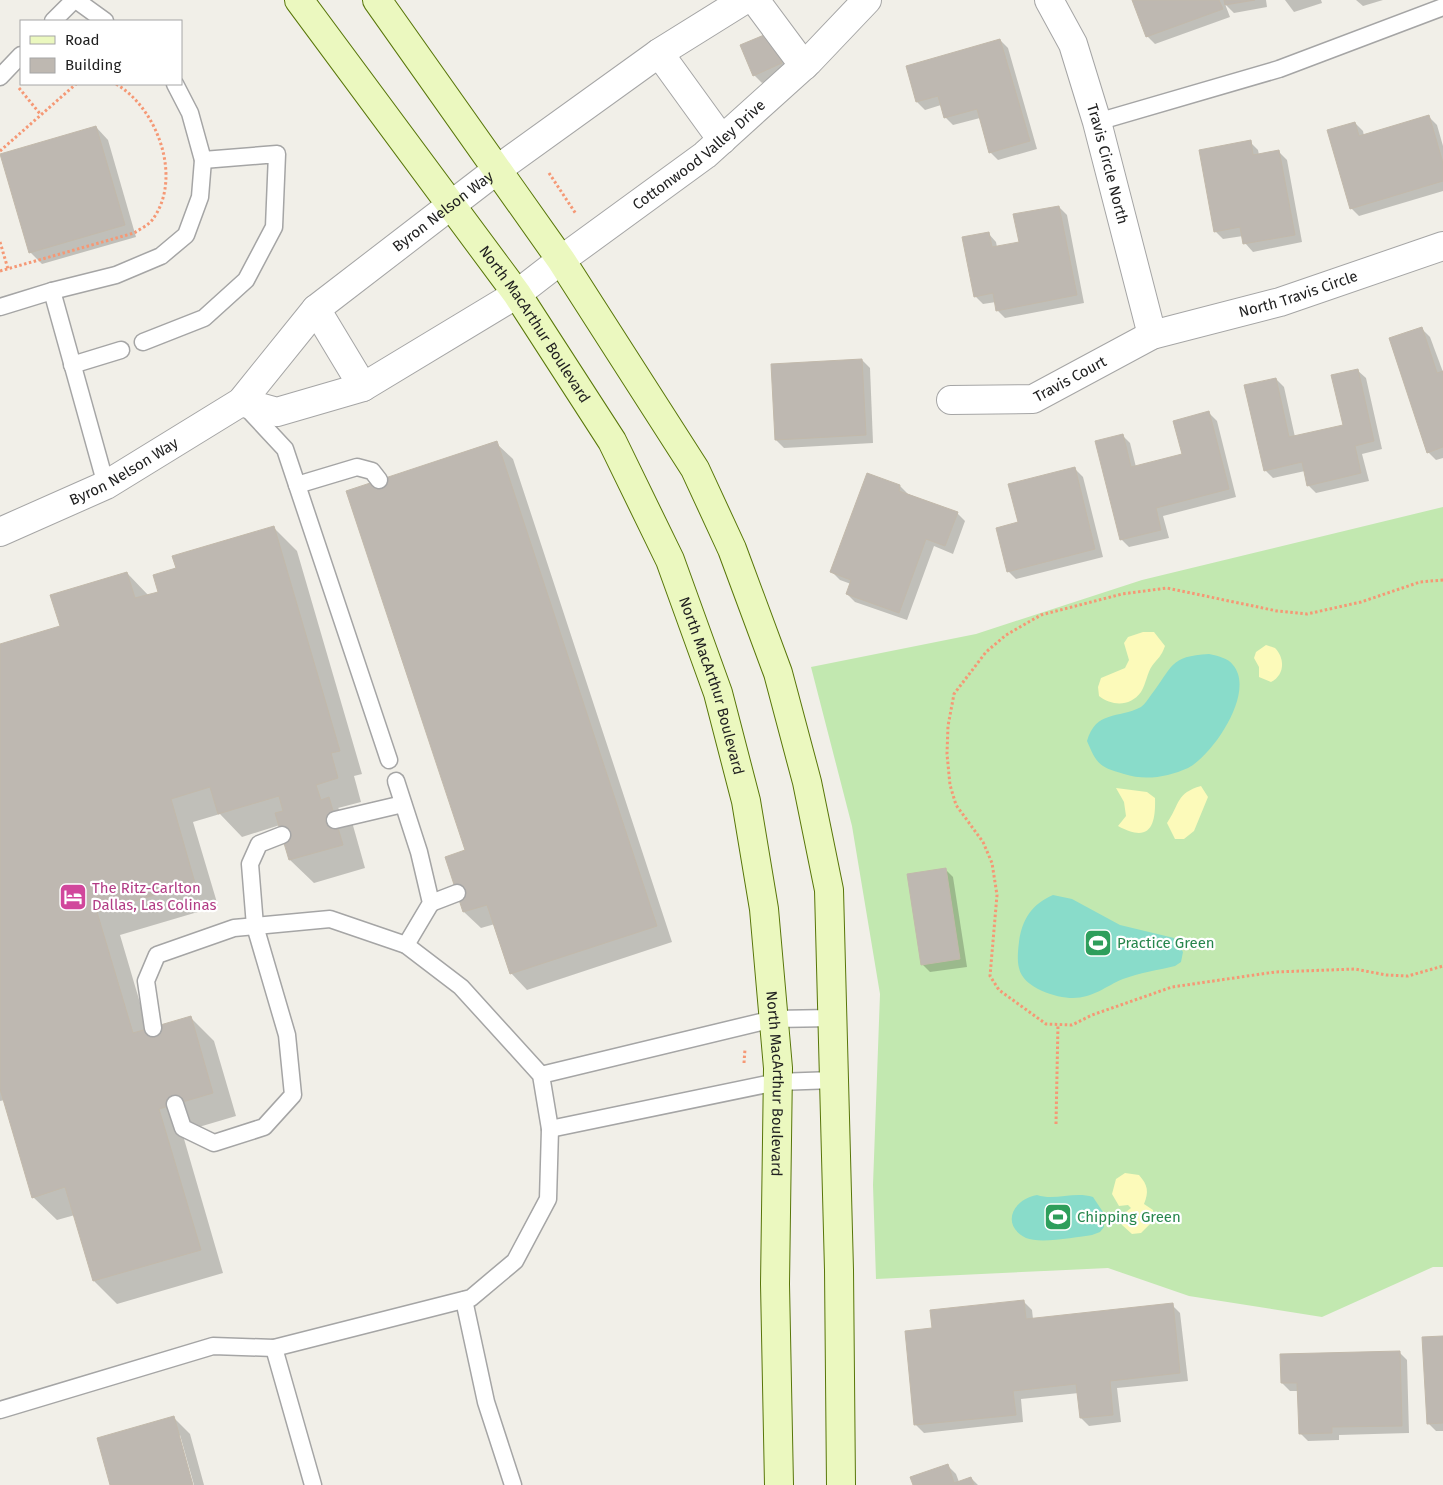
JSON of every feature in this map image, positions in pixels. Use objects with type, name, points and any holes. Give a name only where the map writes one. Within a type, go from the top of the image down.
[{"type":"main road","name":"North MacArthur Boulevard","points":[[298,0],[517,294],[612,441],[670,560],[715,684],[746,801],[764,909],[773,1019],[777,1082],[775,1284],[779,1485]]},
{"type":"main road","points":[[377,0],[561,260],[695,469],[732,548],[778,673],[807,782],[830,890],[841,1485]]},
{"type":"street","points":[[498,169],[659,53],[744,0]]},
{"type":"street","points":[[755,0],[804,66]]},
{"type":"street","name":"Cottonwood Valley Drive","points":[[517,294],[705,155],[804,66],[867,0]]},
{"type":"street","name":"Travis Circle North","points":[[1049,0],[1073,44],[1097,122],[1152,335]]},
{"type":"street","points":[[659,53],[722,140]]},
{"type":"street","name":"Byron Nelson Way","points":[[0,532],[106,485],[241,402],[316,309],[498,169]]},
{"type":"street","name":"North Travis Circle","points":[[1152,335],[1280,302],[1443,246]]},
{"type":"street","points":[[241,402],[277,412],[362,387],[517,294]]},
{"type":"street","points":[[316,309],[362,387]]},
{"type":"street","name":"Travis Court","points":[[951,400],[1033,399],[1152,335]]},
{"type":"lane","points":[[54,20],[75,0],[104,20]]},
{"type":"lane","points":[[1097,122],[1279,69],[1443,7]]},
{"type":"lane","points":[[3,74],[20,56]]},
{"type":"lane","points":[[0,307],[52,291],[116,276],[162,256],[186,235],[200,197],[203,160],[190,113],[176,85]]},
{"type":"lane","points":[[143,342],[204,318],[246,280],[274,227],[277,154],[203,160]]},
{"type":"lane","points":[[52,291],[106,485]]},
{"type":"lane","points":[[72,365],[121,350]]},
{"type":"lane","points":[[241,402],[285,449],[389,760]]},
{"type":"lane","points":[[298,486],[357,467],[372,471],[379,480]]},
{"type":"lane","points":[[396,781],[419,852],[430,903]]},
{"type":"lane","points":[[336,820],[403,804]]},
{"type":"lane","points":[[175,1104],[183,1128],[214,1143],[264,1127],[293,1095],[287,1035],[255,926],[250,864],[259,844],[282,834]]},
{"type":"lane","points":[[406,945],[430,903],[457,892]]},
{"type":"lane","points":[[0,1410],[213,1346],[274,1348],[471,1298],[515,1261],[548,1199],[550,1129],[541,1075],[460,987],[406,945],[330,919],[234,928],[157,956],[146,981],[153,1028]]},
{"type":"lane","points":[[541,1075],[773,1019],[833,1018]]},
{"type":"lane","points":[[550,1129],[777,1082],[834,1080]]},
{"type":"lane","points":[[464,1300],[486,1402],[513,1485]]},
{"type":"lane","points":[[274,1348],[313,1485]]},
{"type":"path","points":[[3,74],[41,115]]},
{"type":"path","points":[[0,151],[75,85]]},
{"type":"path","points":[[0,272],[134,233],[152,221],[158,210],[166,182],[157,132],[142,106],[117,85]]},
{"type":"path","points":[[549,173],[577,216]]},
{"type":"path","points":[[0,242],[8,269]]},
{"type":"path","points":[[1443,580],[1420,582],[1361,602],[1307,614],[1277,611],[1167,588],[1122,594],[1041,615],[1006,635],[986,652],[954,694],[948,726],[947,754],[950,785],[956,805],[983,842],[992,863],[997,895],[990,976],[999,990],[1046,1024],[1072,1025],[1143,996],[1172,987],[1190,984],[1275,972],[1355,969],[1386,975],[1408,976],[1443,966]]},
{"type":"path","points":[[1056,1124],[1058,1024]]},
{"type":"path","points":[[744,1063],[746,1048]]},
{"type":"green space","points":[[1443,507],[1443,1267],[1433,1267],[1322,1317],[1189,1296],[1108,1268],[876,1279],[873,1185],[880,994],[852,826],[811,667],[976,634],[1142,580]]},
{"type":"sand","points":[[1143,632],[1154,632],[1165,646],[1161,655],[1150,669],[1141,692],[1132,700],[1121,703],[1110,702],[1099,696],[1098,687],[1101,678],[1125,668],[1129,660],[1124,643],[1128,637]]},
{"type":"sand","points":[[1266,645],[1275,648],[1282,661],[1279,675],[1271,682],[1259,677],[1259,667],[1254,658],[1256,652]]},
{"type":"sand","points":[[1201,786],[1208,797],[1194,831],[1184,839],[1175,839],[1167,823],[1183,796],[1187,792]]},
{"type":"sand","points":[[1116,788],[1147,792],[1155,798],[1152,824],[1144,832],[1137,833],[1118,826],[1126,816],[1124,802]]},
{"type":"sand","points":[[1125,1173],[1139,1175],[1147,1189],[1144,1204],[1153,1210],[1154,1220],[1141,1233],[1132,1234],[1122,1225],[1122,1215],[1131,1208],[1128,1205],[1119,1206],[1112,1194],[1116,1179]]},
{"type":"shaded area","points":[[1209,654],[1226,659],[1233,665],[1239,677],[1239,691],[1228,722],[1209,750],[1188,768],[1173,774],[1156,777],[1132,776],[1100,764],[1087,741],[1096,724],[1109,717],[1141,707],[1168,670],[1179,660],[1196,655]]},
{"type":"shaded area","name":"Practice Green","points":[[1053,895],[1072,899],[1120,925],[1174,938],[1183,952],[1181,962],[1175,966],[1123,979],[1087,996],[1066,998],[1049,994],[1033,986],[1022,975],[1019,968],[1020,934],[1029,913],[1039,903]]},
{"type":"shaded area","name":"Chipping Green","points":[[1037,1195],[1051,1197],[1086,1195],[1093,1197],[1103,1212],[1104,1227],[1100,1232],[1092,1235],[1049,1240],[1026,1238],[1018,1233],[1013,1226],[1013,1213],[1022,1202],[1029,1197]]},
{"type":"building","points":[[1132,0],[1219,0],[1223,9],[1146,37]]},
{"type":"building","points":[[1224,0],[1255,0],[1225,5]]},
{"type":"building","points":[[769,33],[782,63],[753,76],[740,45]]},
{"type":"building","points":[[1000,39],[1030,141],[989,153],[977,109],[944,118],[938,96],[916,102],[906,66]]},
{"type":"building","points":[[1429,115],[1443,163],[1443,181],[1350,209],[1327,130],[1355,122],[1359,136]]},
{"type":"building","points":[[96,126],[125,225],[29,253],[0,154]]},
{"type":"building","points":[[1251,140],[1253,155],[1279,150],[1295,235],[1243,244],[1240,227],[1214,232],[1199,150]]},
{"type":"building","points":[[1059,206],[1077,295],[996,311],[993,293],[974,297],[962,237],[989,232],[992,247],[1019,242],[1013,214]]},
{"type":"building","points":[[1422,327],[1437,373],[1443,371],[1443,447],[1427,453],[1389,338]]},
{"type":"building","points":[[862,359],[866,435],[775,440],[771,364]]},
{"type":"building","points":[[1358,369],[1374,441],[1355,446],[1361,473],[1307,486],[1302,462],[1264,471],[1244,385],[1276,378],[1289,437],[1343,425],[1331,375]]},
{"type":"building","points":[[1209,411],[1229,489],[1156,508],[1161,530],[1120,540],[1095,441],[1123,434],[1131,467],[1182,454],[1173,421]]},
{"type":"building","points":[[497,441],[657,926],[510,974],[487,905],[463,912],[445,857],[465,850],[346,491]]},
{"type":"building","points":[[1075,467],[1095,549],[1007,572],[996,528],[1018,522],[1008,484]]},
{"type":"building","points":[[867,473],[900,485],[899,491],[958,512],[945,546],[926,539],[899,613],[846,594],[851,580],[830,572]]},
{"type":"building","name":"The Ritz-Carlton Dallas, Las Colinas","points":[[274,526],[340,751],[331,753],[338,778],[316,785],[321,800],[329,797],[343,845],[289,860],[275,813],[283,811],[279,796],[218,814],[210,787],[171,799],[195,883],[97,912],[133,1033],[191,1016],[213,1093],[159,1109],[201,1250],[93,1281],[65,1187],[32,1198],[0,1089],[0,644],[60,626],[50,595],[127,572],[135,598],[158,592],[153,575],[176,568],[172,556]]},
{"type":"building","points":[[946,868],[960,959],[921,965],[907,874]]},
{"type":"building","points":[[1024,1300],[1026,1319],[1173,1303],[1180,1373],[1110,1381],[1113,1415],[1080,1418],[1076,1384],[1013,1391],[1016,1415],[914,1425],[905,1331],[932,1328],[930,1310]]},
{"type":"building","points":[[1443,1336],[1443,1423],[1427,1424],[1422,1337]]},
{"type":"building","points":[[1400,1351],[1402,1426],[1332,1427],[1332,1433],[1299,1434],[1297,1383],[1281,1383],[1280,1354]]},
{"type":"building","points":[[174,1416],[193,1485],[110,1485],[97,1438]]},
{"type":"building","points":[[948,1464],[954,1483],[971,1477],[974,1485],[913,1485],[910,1477]]},
{"type":"place","name":"The Ritz-Carlton Dallas, Las Colinas","points":[[73,897]]},
{"type":"place","name":"Practice Green","points":[[1098,943]]},
{"type":"place","name":"Chipping Green","points":[[1058,1217]]}]
